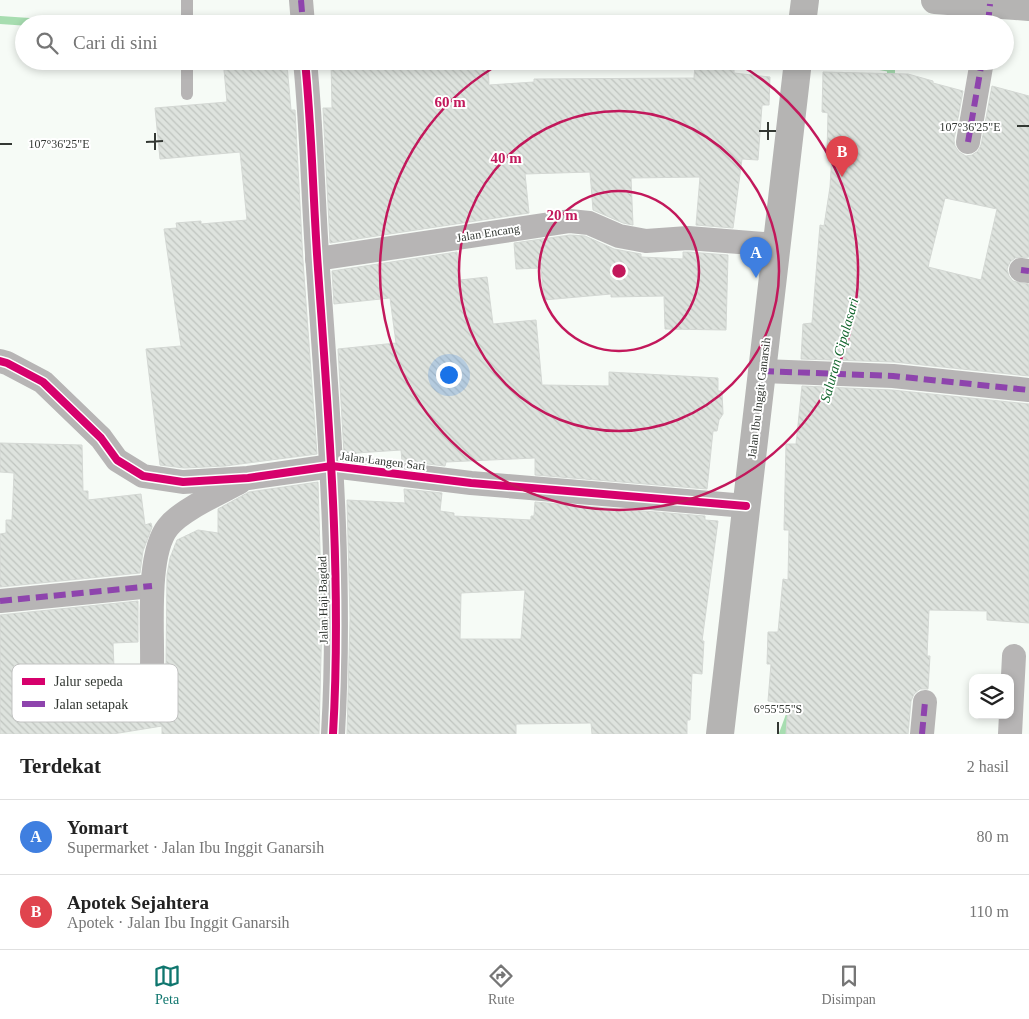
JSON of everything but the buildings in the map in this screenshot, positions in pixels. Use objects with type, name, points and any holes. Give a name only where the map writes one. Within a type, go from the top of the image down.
[{"type":"main road","points":[[803,15],[805,0]]},
{"type":"main road","points":[[935,0],[989,14],[1029,7]]},
{"type":"main road","name":"Jalan Ibu Inggit Ganarsih","points":[[720,734],[797,70]]},
{"type":"street","points":[[301,0],[302,15]]},
{"type":"street","name":"Jalan Langen Sari","points":[[306,70],[332,466],[471,483],[746,506]]},
{"type":"street","points":[[968,142],[980,70]]},
{"type":"street","name":"Jalan Encang","points":[[317,259],[570,221],[589,223],[619,236],[646,241],[688,238],[776,245]]},
{"type":"street","points":[[0,361],[43,382],[101,438],[117,460],[143,476],[183,482],[248,478],[332,466]]},
{"type":"street","points":[[762,371],[893,376],[1029,390]]},
{"type":"street","name":"Jalan Haji Bagdad","points":[[332,466],[336,679],[333,734]]},
{"type":"street","points":[[152,664],[152,586],[161,538],[169,526],[192,508],[248,478]]},
{"type":"street","points":[[0,601],[152,586]]},
{"type":"street","points":[[1010,734],[1014,656]]},
{"type":"street","points":[[922,734],[925,702]]},
{"type":"lane","points":[[187,0],[187,15]]},
{"type":"lane","points":[[187,70],[187,94]]},
{"type":"waterway","name":"Saluran Cipalasari","points":[[0,20],[15,21]]},
{"type":"waterway","name":"Saluran Cipalasari","points":[[891,70],[891,84]]},
{"type":"waterway","name":"Saluran Cipalasari","points":[[783,734],[790,715]]},
{"type":"marked path","points":[[301,0],[302,15]]},
{"type":"marked path","points":[[989,15],[990,4]]},
{"type":"marked path","points":[[968,142],[980,70]]},
{"type":"marked path","points":[[1021,270],[1029,271]]},
{"type":"marked path","points":[[762,371],[893,376],[1029,390]]},
{"type":"marked path","points":[[0,601],[152,586]]},
{"type":"marked path","points":[[922,734],[925,702]]},
{"type":"cycle path","points":[[306,70],[333,501],[336,618],[333,734]]},
{"type":"cycle path","points":[[0,361],[43,382],[101,438],[117,460],[143,476],[183,482],[248,478],[332,466],[471,483],[746,506]]},
{"type":"place","name":"Apotek Sejahtera","points":[[842,177]]},
{"type":"place","name":"Yomart","points":[[756,278]]}]
